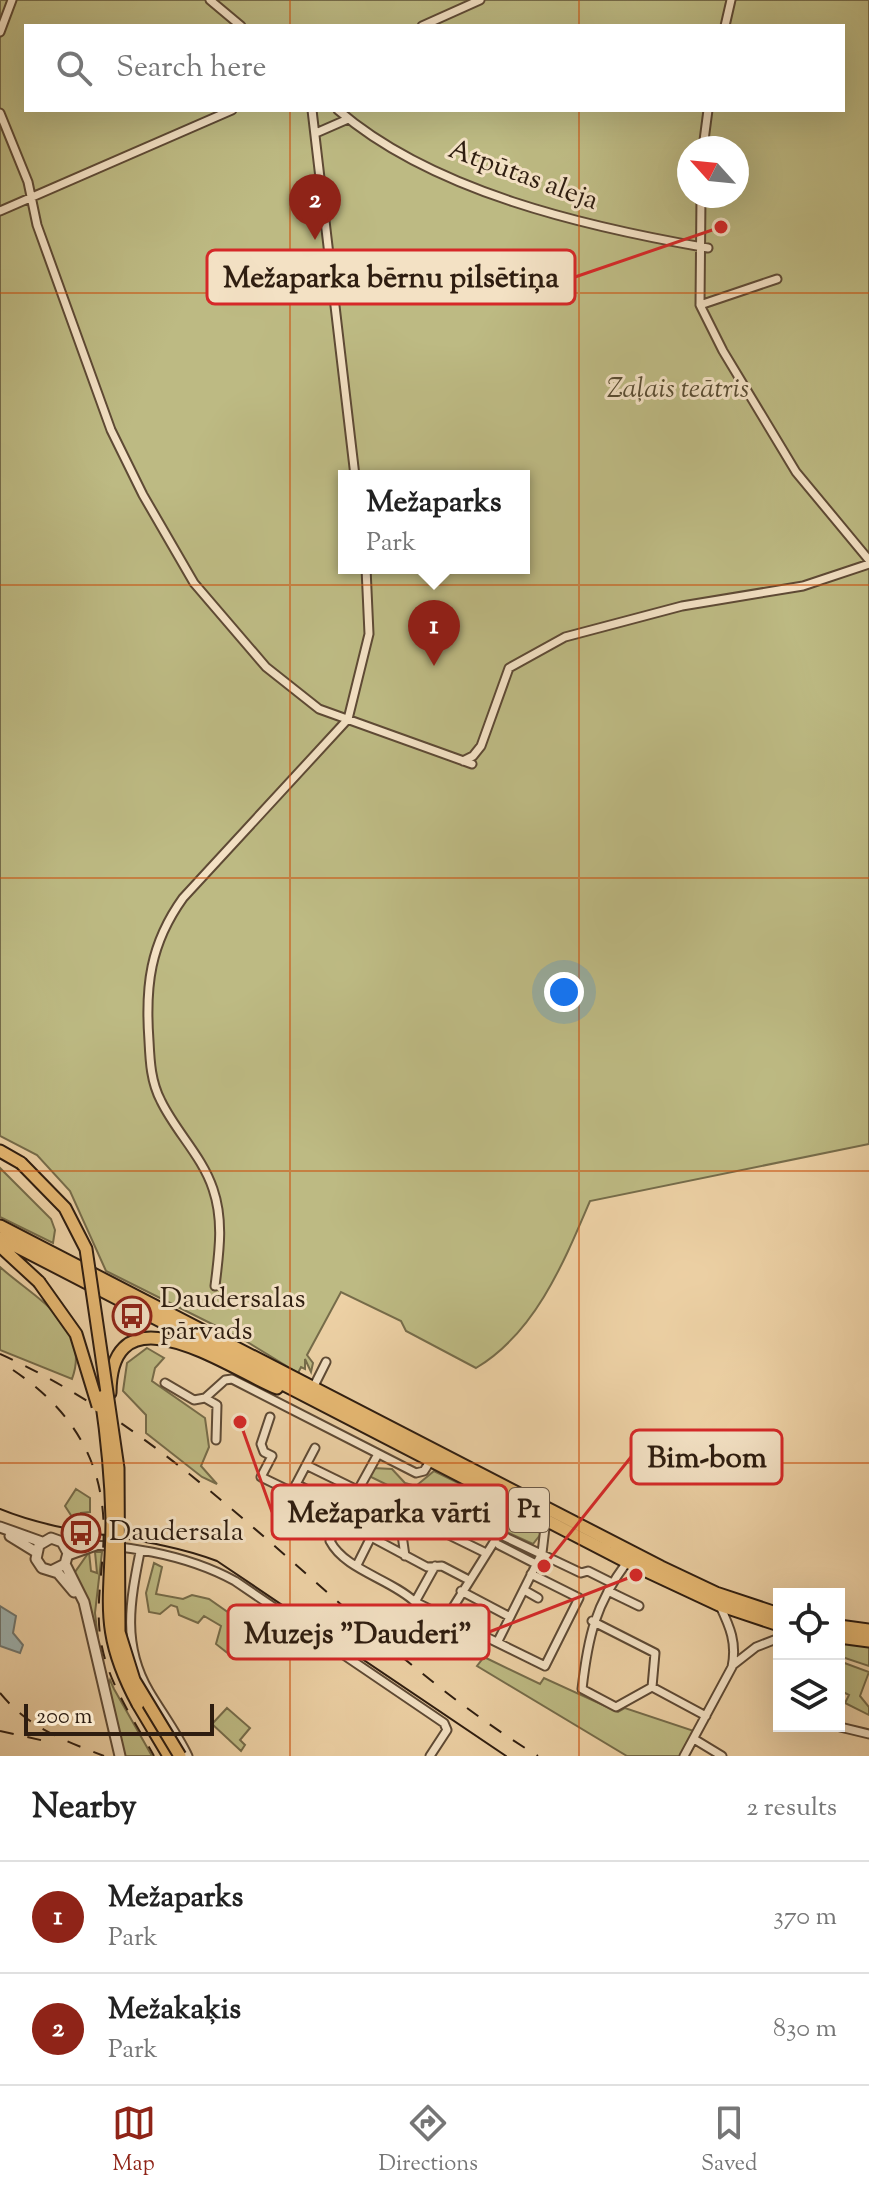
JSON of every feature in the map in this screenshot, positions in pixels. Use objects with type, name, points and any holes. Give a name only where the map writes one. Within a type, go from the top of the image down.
[{"type":"main road","points":[[0,1151],[60,1201],[86,1249],[121,1501],[117,1601],[121,1640],[134,1680],[180,1756]]},
{"type":"main road","points":[[0,1158],[19,1166],[48,1196],[78,1246],[111,1502],[110,1636],[119,1668],[169,1756]]},
{"type":"main road","name":"P1","points":[[0,1226],[58,1261],[320,1402],[627,1562],[652,1568],[773,1612]]},
{"type":"main road","name":"P1","points":[[0,1238],[58,1261],[313,1388],[719,1605],[773,1623]]},
{"type":"main road","points":[[0,1246],[39,1282],[64,1314],[83,1348],[103,1424]]},
{"type":"main road","points":[[110,1406],[113,1368],[128,1347],[151,1336],[186,1343],[268,1385],[306,1401],[320,1402]]},
{"type":"main road","points":[[845,1627],[869,1630]]},
{"type":"main road","points":[[845,1638],[869,1641]]},
{"type":"street","points":[[0,32],[12,0]]},
{"type":"street","points":[[210,0],[239,24]]},
{"type":"street","points":[[426,24],[480,0]]},
{"type":"street","points":[[725,24],[731,0]]},
{"type":"street","points":[[0,211],[227,112]]},
{"type":"street","points":[[312,112],[354,470]]},
{"type":"street","name":"Atpūtas aleja","points":[[340,112],[370,138],[477,188],[577,222],[704,247]]},
{"type":"street","points":[[705,136],[708,112]]},
{"type":"street","points":[[0,113],[32,197],[37,225],[111,430],[171,546],[194,583],[266,667],[319,709],[468,763],[481,746],[506,671],[526,656],[592,628],[682,606],[803,586],[869,562],[796,472],[723,351],[700,305],[704,247],[702,208]]},
{"type":"street","points":[[316,133],[348,119]]},
{"type":"street","points":[[700,305],[777,279]]},
{"type":"street","points":[[215,1286],[220,1237],[218,1205],[198,1157],[169,1116],[152,1077],[147,1011],[148,971],[164,926],[183,898],[348,719],[369,634],[366,574]]},
{"type":"street","points":[[313,1388],[326,1362]]},
{"type":"street","points":[[165,1383],[194,1400],[205,1398],[225,1380],[232,1379],[419,1474],[431,1460]]},
{"type":"street","points":[[205,1398],[217,1405],[216,1440]]},
{"type":"street","points":[[270,1417],[261,1444],[264,1452],[272,1456],[261,1477],[292,1492],[315,1448]]},
{"type":"street","points":[[378,1454],[330,1541],[337,1555],[400,1587],[415,1602],[545,1666],[579,1598],[531,1574]]},
{"type":"street","points":[[306,1465],[406,1517],[419,1518],[486,1553]]},
{"type":"street","points":[[296,1484],[374,1532],[357,1565]]},
{"type":"street","points":[[405,1556],[401,1528],[406,1517]]},
{"type":"street","points":[[498,1641],[542,1553],[546,1519]]},
{"type":"street","points":[[0,1528],[42,1542],[54,1538],[65,1545],[99,1545],[194,1564],[235,1581],[444,1723],[447,1730],[430,1756]]},
{"type":"street","points":[[0,1528],[36,1552],[42,1568],[53,1570],[84,1608]]},
{"type":"street","points":[[447,1617],[467,1579],[503,1533],[581,1573],[588,1571],[639,1606]]},
{"type":"street","points":[[371,1537],[427,1567],[435,1566],[467,1579]]},
{"type":"street","points":[[36,1552],[42,1542]]},
{"type":"street","points":[[65,1545],[67,1560],[84,1608],[120,1756]]},
{"type":"street","points":[[53,1570],[99,1545]]},
{"type":"street","points":[[499,1545],[536,1564]]},
{"type":"street","points":[[140,1552],[129,1623],[131,1646],[144,1682],[188,1756]]},
{"type":"street","points":[[627,1562],[592,1621],[582,1689],[616,1707],[652,1687]]},
{"type":"street","points":[[415,1602],[435,1566]]},
{"type":"street","points":[[524,1590],[538,1598]]},
{"type":"street","points":[[461,1591],[510,1617]]},
{"type":"street","points":[[719,1605],[733,1635],[735,1651],[732,1667]]},
{"type":"street","points":[[592,1621],[655,1653],[652,1687]]},
{"type":"street","points":[[684,1756],[732,1667],[743,1655],[773,1641]]},
{"type":"street","points":[[652,1687],[706,1716]]},
{"type":"street","points":[[845,1728],[869,1734]]},
{"type":"street","points":[[180,1738],[190,1733]]},
{"type":"street","points":[[694,1739],[722,1756]]},
{"type":"green space","name":"Zaļais teātris","points":[[0,0],[869,0],[869,1144],[590,1201],[570,1248],[531,1316],[515,1336],[476,1368],[406,1331],[401,1321],[341,1292],[307,1355],[313,1363],[311,1372],[305,1359],[305,1369],[301,1367],[298,1373],[244,1340],[106,1271],[70,1191],[37,1155],[0,1136]]},
{"type":"green space","points":[[0,1168],[51,1219],[55,1230],[53,1243],[0,1217]]},
{"type":"green space","points":[[0,1267],[43,1301],[67,1328],[74,1343],[76,1360],[72,1379],[0,1350]]},
{"type":"green space","points":[[147,1348],[164,1358],[155,1368],[152,1381],[205,1418],[209,1447],[201,1466],[217,1484],[202,1477],[146,1433],[146,1415],[123,1391],[127,1363]]},
{"type":"green space","points":[[373,1468],[392,1469],[405,1483],[416,1486],[434,1471],[539,1523],[540,1535],[533,1544],[425,1495],[416,1499],[369,1476]]},
{"type":"green space","points":[[76,1489],[90,1498],[90,1512],[81,1513],[80,1519],[74,1520],[65,1506]]},
{"type":"green space","points":[[89,1552],[91,1571],[97,1573],[95,1552],[102,1552],[95,1613],[98,1639],[73,1575]]},
{"type":"green space","points":[[154,1563],[162,1567],[156,1594],[183,1599],[192,1595],[209,1599],[249,1627],[230,1655],[216,1644],[221,1626],[204,1616],[198,1623],[179,1615],[177,1607],[171,1605],[160,1614],[149,1612],[146,1593]]},
{"type":"green space","points":[[845,1640],[869,1643],[869,1666],[845,1658]]},
{"type":"green space","points":[[484,1657],[540,1684],[544,1678],[618,1712],[625,1708],[694,1731],[680,1756],[627,1756],[477,1666]]},
{"type":"green space","points":[[845,1663],[869,1672],[860,1696],[869,1707],[869,1715],[845,1703],[849,1695],[845,1693]]},
{"type":"green space","points":[[110,1680],[152,1756],[124,1756],[108,1686]]},
{"type":"green space","points":[[227,1708],[250,1728],[240,1740],[245,1745],[241,1751],[212,1724]]},
{"type":"water","points":[[0,1606],[16,1616],[13,1633],[23,1645],[20,1653],[0,1646]]},
{"type":"tram line","points":[[0,1509],[54,1526],[163,1546],[217,1561],[506,1756]]},
{"type":"railway","points":[[0,1354],[75,1393],[145,1440],[211,1492],[402,1657],[468,1709],[538,1756]]},
{"type":"railway","points":[[13,1370],[36,1387],[72,1425],[94,1470],[104,1521],[99,1610],[102,1647],[117,1690],[154,1756]]},
{"type":"railway","points":[[0,1693],[35,1724],[104,1756]]},
{"type":"railway","points":[[0,1731],[54,1743]]},
{"type":"place","name":"Mežaparka bērnu pilsētiņa","points":[[721,227]]},
{"type":"place","name":"Mežakaķis","points":[[315,240]]},
{"type":"place","name":"Mežaparks","points":[[434,666]]},
{"type":"place","name":"Daudersalas pārvads","points":[[132,1316]]},
{"type":"place","name":"Mežaparka vārti","points":[[240,1422]]},
{"type":"place","name":"Daudersala","points":[[81,1533]]},
{"type":"place","name":"Bim-bom","points":[[544,1566]]},
{"type":"place","name":"Muzejs \"Dauderi\"","points":[[636,1575]]}]
